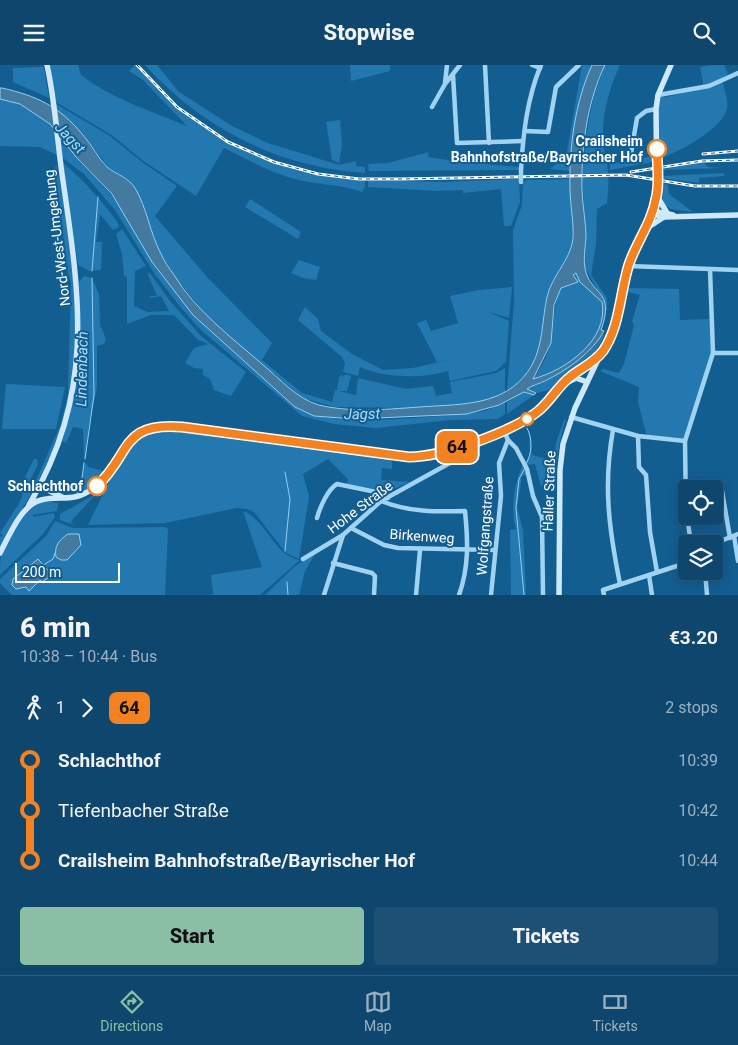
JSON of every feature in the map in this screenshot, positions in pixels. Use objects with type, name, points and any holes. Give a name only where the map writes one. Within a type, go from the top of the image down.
[{"type":"main road","name":"Nord-West-Umgehung","points":[[0,553],[38,489],[65,428],[76,367],[77,286],[47,65]]},
{"type":"main road","name":"Haller Straße","points":[[559,595],[560,470],[563,444],[571,417],[613,328],[628,266],[653,213],[657,196],[656,109],[658,95],[671,65]]},
{"type":"main road","points":[[657,196],[666,216]]},
{"type":"main road","points":[[653,213],[666,216],[738,215]]},
{"type":"main road","points":[[647,228],[666,216]]},
{"type":"main road","points":[[27,509],[40,500],[72,499],[81,495],[102,481],[130,440],[139,433],[156,427],[191,427],[402,457],[426,456],[504,431],[537,413],[560,387],[603,351]]},
{"type":"main road","points":[[574,374],[582,373],[588,381]]},
{"type":"main road","points":[[560,387],[573,379],[588,381]]},
{"type":"main road","points":[[38,489],[60,497],[81,495]]},
{"type":"main road","points":[[38,489],[54,500]]},
{"type":"street","points":[[445,84],[447,65]]},
{"type":"street","points":[[432,107],[445,84],[460,65]]},
{"type":"street","points":[[485,65],[489,143]]},
{"type":"street","points":[[521,181],[523,141],[532,91],[541,66],[532,65]]},
{"type":"street","points":[[525,131],[548,132],[556,87],[580,65]]},
{"type":"street","points":[[658,95],[709,86],[738,73]]},
{"type":"street","points":[[452,75],[456,143],[523,141]]},
{"type":"street","points":[[631,153],[637,118],[646,111],[656,109]]},
{"type":"street","points":[[628,266],[738,270]]},
{"type":"street","points":[[686,480],[685,441],[713,353],[710,269]]},
{"type":"street","points":[[713,353],[738,353]]},
{"type":"street","points":[[571,417],[638,436],[685,441]]},
{"type":"street","points":[[613,430],[609,450],[607,507],[609,532],[620,584]]},
{"type":"street","points":[[504,431],[527,469],[533,496],[542,517],[543,595]]},
{"type":"street","points":[[638,436],[639,467],[646,475],[647,511],[657,572]]},
{"type":"street","name":"Hohe Straße","points":[[303,559],[343,535],[381,501],[464,456],[477,447],[478,440]]},
{"type":"street","name":"Wolfgangstraße","points":[[491,595],[501,496],[500,463],[508,440]]},
{"type":"street","points":[[317,518],[334,485],[338,484],[382,493],[388,497]]},
{"type":"street","points":[[723,495],[734,536],[738,561]]},
{"type":"street","points":[[381,501],[393,506],[424,511],[465,511],[468,550],[466,569],[459,595]]},
{"type":"street","name":"Birkenweg","points":[[351,528],[384,545],[420,550],[495,550]]},
{"type":"street","points":[[324,595],[343,535]]},
{"type":"street","points":[[416,595],[420,550]]},
{"type":"street","points":[[333,563],[372,573],[375,576],[374,595]]},
{"type":"street","points":[[604,593],[620,584],[678,565]]},
{"type":"street","points":[[649,575],[652,595]]},
{"type":"street","points":[[706,580],[707,595]]},
{"type":"shaded area","points":[[41,65],[44,68],[49,98],[13,82],[13,68],[41,67]]},
{"type":"shaded area","points":[[50,65],[78,65],[81,75],[106,91],[132,104],[187,126],[143,80],[129,71],[135,65],[185,113],[211,132],[238,147],[266,160],[297,169],[329,176],[365,180],[365,187],[362,192],[346,187],[298,180],[269,170],[224,148],[196,196],[142,160],[113,136],[56,102]]},
{"type":"shaded area","points":[[145,65],[157,65],[179,92],[232,126],[268,143],[339,165],[356,161],[356,166],[365,167],[365,173],[302,163],[244,141],[217,126],[192,108]]},
{"type":"shaded area","points":[[350,65],[390,65],[390,71],[351,81]]},
{"type":"shaded area","points":[[582,65],[592,65],[580,104],[571,171],[550,169],[556,164],[565,163]]},
{"type":"shaded area","points":[[605,65],[620,65],[605,111],[603,141],[608,172],[608,195],[607,203],[597,209],[596,244],[591,275],[607,298],[607,310],[605,311],[606,307],[585,267],[586,233],[582,178],[586,136],[594,94]]},
{"type":"shaded area","points":[[724,65],[728,74],[722,78],[727,98],[727,109],[723,117],[717,125],[698,139],[659,159],[658,105],[661,96],[666,97],[704,88],[700,67]]},
{"type":"shaded area","points":[[0,99],[20,104],[50,124],[76,158],[118,202],[152,262],[193,315],[295,407],[312,414],[332,418],[378,420],[467,414],[485,411],[505,402],[505,414],[498,419],[451,420],[376,428],[334,424],[302,416],[201,330],[182,309],[154,273],[115,210],[85,175],[63,158],[40,147],[0,146]]},
{"type":"shaded area","points":[[56,104],[110,136],[142,162],[177,186],[155,216],[207,277],[272,343],[262,360],[302,393],[332,402],[335,390],[337,390],[339,377],[342,375],[344,377],[345,374],[351,376],[347,391],[339,391],[356,395],[358,378],[406,389],[433,386],[436,396],[452,393],[450,382],[496,373],[505,368],[505,392],[491,399],[471,404],[405,408],[335,407],[302,398],[213,323],[174,276],[160,253],[136,190],[129,180],[109,168],[83,134],[56,111]]},
{"type":"shaded area","points":[[340,120],[342,145],[339,163],[332,160],[326,122]]},
{"type":"shaded area","points":[[429,152],[428,157],[519,167],[519,170],[369,171],[368,164],[388,163]]},
{"type":"shaded area","points":[[654,156],[654,161],[648,163],[610,170],[610,164]]},
{"type":"shaded area","points":[[702,161],[708,167],[723,168],[661,170]]},
{"type":"shaded area","points":[[63,163],[92,191],[118,223],[119,227],[113,230],[100,214],[96,242],[102,242],[101,270],[89,271],[78,265]]},
{"type":"shaded area","points":[[57,165],[72,264],[75,298],[75,365],[70,398],[62,430],[38,482],[34,485],[60,426],[68,395],[71,282],[68,274],[59,200],[52,171]]},
{"type":"shaded area","points":[[724,173],[724,176],[699,178],[699,183],[660,178],[663,176]]},
{"type":"shaded area","points":[[519,179],[520,202],[511,226],[504,226],[501,189],[463,193],[463,190],[436,191],[368,187],[368,180],[444,182]]},
{"type":"shaded area","points":[[570,179],[573,226],[571,247],[551,285],[536,356],[521,380],[507,391],[514,301],[513,230],[522,205],[523,183],[527,180]]},
{"type":"shaded area","points":[[661,183],[668,185],[669,194],[693,212],[668,207],[662,199]]},
{"type":"shaded area","points":[[250,199],[301,232],[298,239],[245,207]]},
{"type":"shaded area","points":[[122,229],[146,266],[135,271],[134,306],[147,312],[169,311],[161,296],[150,298],[150,296],[157,296],[148,275],[149,272],[170,301],[201,336],[246,372],[231,396],[214,390],[210,379],[203,375],[203,369],[194,368],[185,363],[194,348],[208,344],[198,340],[174,315],[151,315],[127,324],[127,277],[124,276],[122,254],[116,234]]},
{"type":"shaded area","points":[[299,260],[320,267],[316,280],[303,278],[291,273]]},
{"type":"shaded area","points":[[576,273],[580,282],[602,302],[603,316],[599,329],[592,341],[571,361],[533,380],[550,346],[558,295],[561,288],[578,282],[573,275]]},
{"type":"shaded area","points":[[84,276],[92,278],[99,294],[100,324],[106,339],[104,344],[97,346],[97,387],[89,425],[86,458],[84,459],[83,429],[73,427],[66,443],[62,441],[76,382],[80,322],[79,282]]},
{"type":"shaded area","points":[[512,287],[509,318],[489,312],[509,321],[506,362],[496,371],[450,381],[448,371],[438,374],[404,376],[370,371],[360,367],[358,376],[343,372],[345,363],[342,357],[298,320],[305,307],[318,319],[321,331],[352,354],[383,370],[413,368],[448,360],[437,362],[417,323],[426,320],[431,331],[458,323],[450,296],[479,290]]},
{"type":"shaded area","points":[[626,288],[679,289],[680,320],[711,319],[713,353],[685,441],[647,437],[638,402],[639,387],[600,371],[603,369],[619,373],[624,364],[634,325],[632,321],[640,295],[625,291]]},
{"type":"shaded area","points":[[602,334],[605,335],[593,355],[565,377],[555,389],[536,393],[526,389],[544,382],[577,362],[591,349]]},
{"type":"shaded area","points":[[6,384],[65,387],[56,429],[2,429]]},
{"type":"shaded area","points":[[524,392],[534,395],[507,414],[507,402]]},
{"type":"shaded area","points":[[564,420],[566,420],[558,453],[555,487],[541,486],[535,464],[527,465],[526,460],[530,456],[530,431],[532,455],[544,458],[545,461],[554,461],[556,443]]},
{"type":"shaded area","points":[[170,428],[392,459],[392,469],[382,468],[381,480],[410,482],[384,493],[379,490],[347,484],[348,479],[328,459],[303,474],[309,497],[299,559],[286,553],[254,512],[247,509],[237,508],[165,523],[88,525],[109,482],[105,481],[124,452],[138,439],[147,434]]},
{"type":"shaded area","points":[[34,459],[37,459],[38,465],[28,484],[32,492],[0,548],[0,537],[3,536],[0,533],[22,497],[23,481]]},
{"type":"shaded area","points":[[84,462],[89,467],[103,471],[101,477],[90,488],[77,494],[81,485]]},
{"type":"shaded area","points":[[523,465],[527,475],[522,476],[517,507],[523,530],[526,595],[511,595],[510,530],[516,529],[513,505],[517,480]]},
{"type":"shaded area","points":[[96,494],[73,519],[71,523],[76,526],[60,520],[60,514]]},
{"type":"shaded area","points":[[42,501],[58,503],[57,511],[33,515],[33,517],[54,513],[55,517],[43,534],[0,575],[1,555],[12,533],[29,511]]},
{"type":"shaded area","points":[[243,511],[258,522],[284,552],[300,560],[260,595],[209,595],[213,594],[211,575],[262,567]]},
{"type":"shaded area","points":[[55,521],[73,528],[165,527],[168,529],[165,595],[12,595],[0,583],[0,579],[46,536]],"holes":[[[40,560],[44,565],[40,580],[32,586],[19,587]]]},
{"type":"shaded area","points":[[315,554],[305,571],[299,595],[265,595],[295,566]]},
{"type":"water","name":"Jagst","points":[[592,65],[605,65],[599,78],[588,119],[583,149],[582,177],[586,234],[585,268],[588,277],[604,300],[606,307],[601,330],[604,331],[599,339],[586,354],[570,366],[553,377],[527,389],[536,393],[534,395],[524,392],[499,405],[467,414],[355,419],[314,416],[295,407],[193,315],[152,262],[112,194],[76,157],[50,124],[20,104],[0,99],[0,88],[15,91],[37,99],[56,109],[74,125],[107,167],[126,179],[135,188],[143,204],[162,257],[183,288],[203,312],[289,388],[303,398],[319,405],[333,408],[377,410],[463,404],[490,399],[513,387],[532,365],[540,341],[549,289],[568,254],[573,239],[570,194],[572,141],[577,110]],"holes":[[[576,273],[580,282],[602,302],[602,316],[599,329],[592,341],[571,361],[559,369],[533,379],[551,343],[554,305],[561,288],[578,282],[573,275]]]},
{"type":"water","points":[[68,534],[79,534],[81,545],[67,560],[61,560],[56,557],[57,546]]},
{"type":"water","points":[[38,559],[52,575],[42,582],[40,580],[29,591],[26,587],[16,589],[12,585],[13,579]]},
{"type":"waterway","name":"Lindenbach","points":[[92,271],[98,197]]},
{"type":"waterway","name":"Lindenbach","points":[[85,459],[94,395],[92,278]]},
{"type":"waterway","points":[[526,464],[530,456],[531,446],[527,428]]},
{"type":"waterway","name":"Lindenbach","points":[[77,493],[81,485],[84,463]]},
{"type":"waterway","points":[[524,595],[516,508],[519,479],[525,468]]},
{"type":"waterway","points":[[285,472],[290,499],[285,551]]},
{"type":"waterway","name":"Lindenbach","points":[[42,566],[53,559],[55,553]]},
{"type":"waterway","points":[[287,582],[288,595]]},
{"type":"railway","points":[[137,65],[177,107],[228,142],[274,162],[318,174],[359,179],[626,175],[695,186],[738,186]]},
{"type":"railway","points":[[703,154],[738,151]]},
{"type":"railway","points":[[631,172],[702,161],[738,160]]},
{"type":"bus line","name":"64","points":[[97,486],[130,440],[139,433],[156,427],[182,427],[387,456],[416,457],[445,451],[504,431],[524,421],[537,413],[565,381],[592,362],[605,347],[613,328],[628,266],[647,228],[657,196],[657,149]]},
{"type":"place","name":"Crailsheim Bahnhofstraße/Bayrischer Hof","points":[[657,149]]},
{"type":"place","name":"Schlachthof","points":[[97,486]]}]
